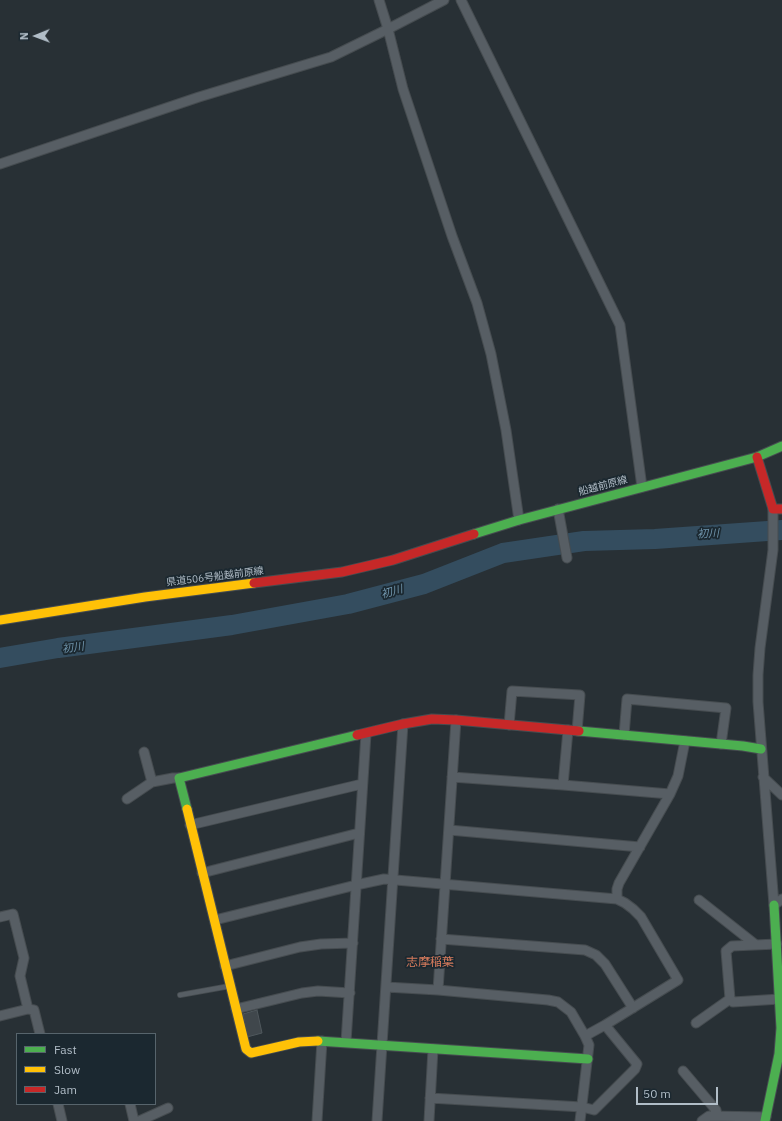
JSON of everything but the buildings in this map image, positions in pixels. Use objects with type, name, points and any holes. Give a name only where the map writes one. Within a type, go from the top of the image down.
[{"type":"street","points":[[379,0],[403,89],[452,236],[477,303],[492,354],[506,430],[519,520]]},
{"type":"street","points":[[0,164],[199,97],[331,57],[444,0]]},
{"type":"street","points":[[461,0],[620,325],[642,487]]},
{"type":"street","name":"船越前原線","points":[[430,548],[558,509],[642,487],[692,476],[757,457],[782,446]]},
{"type":"street","points":[[702,1121],[709,1116],[765,1119],[779,1054],[781,1028],[777,944],[758,702],[760,648],[778,509],[757,457]]},
{"type":"street","points":[[558,509],[567,558]]},
{"type":"street","name":"県道506号船越前原線","points":[[0,620],[145,597],[342,572],[393,560],[430,548]]},
{"type":"street","points":[[509,725],[512,691],[580,695],[572,730],[563,785]]},
{"type":"street","points":[[624,735],[627,699],[726,708],[721,744]]},
{"type":"street","points":[[127,800],[152,782],[179,778],[403,724],[432,719],[572,730],[761,749]]},
{"type":"street","points":[[438,990],[456,720]]},
{"type":"street","points":[[377,1121],[403,724]]},
{"type":"street","points":[[346,1042],[366,734]]},
{"type":"street","points":[[617,899],[617,889],[619,883],[670,794],[678,776],[685,741]]},
{"type":"street","points":[[145,755],[152,782]]},
{"type":"street","points":[[452,777],[670,794]]},
{"type":"street","points":[[763,777],[782,795]]},
{"type":"street","points":[[179,778],[246,1049],[251,1053],[299,1042],[322,1041],[588,1059]]},
{"type":"street","points":[[190,825],[362,784]]},
{"type":"street","points":[[449,830],[640,847]]},
{"type":"street","points":[[202,872],[359,833]]},
{"type":"street","points":[[214,920],[384,879],[617,899],[633,909],[641,917],[678,980],[586,1036]]},
{"type":"street","points":[[774,905],[782,899]]},
{"type":"street","points":[[699,900],[756,945]]},
{"type":"street","points":[[0,917],[13,914],[24,958],[20,976],[28,1009]]},
{"type":"street","points":[[441,939],[585,950],[596,955],[605,964],[633,1008]]},
{"type":"street","points":[[225,966],[300,947],[321,944],[353,943]]},
{"type":"street","points":[[730,999],[726,951],[732,946],[777,944]]},
{"type":"street","points":[[386,986],[558,1002],[571,1012],[586,1036],[589,1045],[580,1121]]},
{"type":"street","points":[[236,1009],[302,993],[318,991],[350,993]]},
{"type":"street","points":[[730,999],[733,1002],[780,998]]},
{"type":"street","points":[[696,1023],[730,999]]},
{"type":"street","points":[[0,1016],[28,1009],[34,1010],[40,1033]]},
{"type":"street","points":[[430,1098],[582,1107],[594,1110],[635,1070],[637,1064],[606,1025]]},
{"type":"street","points":[[318,1121],[322,1041]]},
{"type":"street","points":[[429,1121],[433,1049]]},
{"type":"street","points":[[683,1071],[716,1110],[717,1116]]},
{"type":"street","points":[[58,1105],[62,1121]]},
{"type":"street","points":[[130,1105],[134,1121]]},
{"type":"street","points":[[139,1121],[168,1108]]},
{"type":"lane","points":[[180,995],[230,986]]},
{"type":"waterway","name":"初川","points":[[0,658],[58,648],[232,625],[348,604],[424,584],[503,553],[584,541],[655,539],[782,530]]},
{"type":"traffic: fast","points":[[474,534],[519,520],[757,457],[782,446]]},
{"type":"traffic: fast","points":[[579,731],[743,746],[761,749]]},
{"type":"traffic: fast","points":[[187,809],[179,778],[357,735]]},
{"type":"traffic: fast","points":[[765,1121],[779,1054],[781,1028],[774,905]]},
{"type":"traffic: fast","points":[[318,1041],[588,1059]]},
{"type":"traffic: slow","points":[[0,620],[145,597],[254,583]]},
{"type":"traffic: slow","points":[[187,809],[246,1049],[251,1053],[299,1042],[318,1041]]},
{"type":"traffic: jam","points":[[757,457],[773,509],[782,509]]},
{"type":"traffic: jam","points":[[254,583],[342,572],[393,560],[474,534]]},
{"type":"traffic: jam","points":[[357,735],[432,719],[579,731]]},
{"type":"district","name":"志摩稲葉","points":[[430,963]]}]
